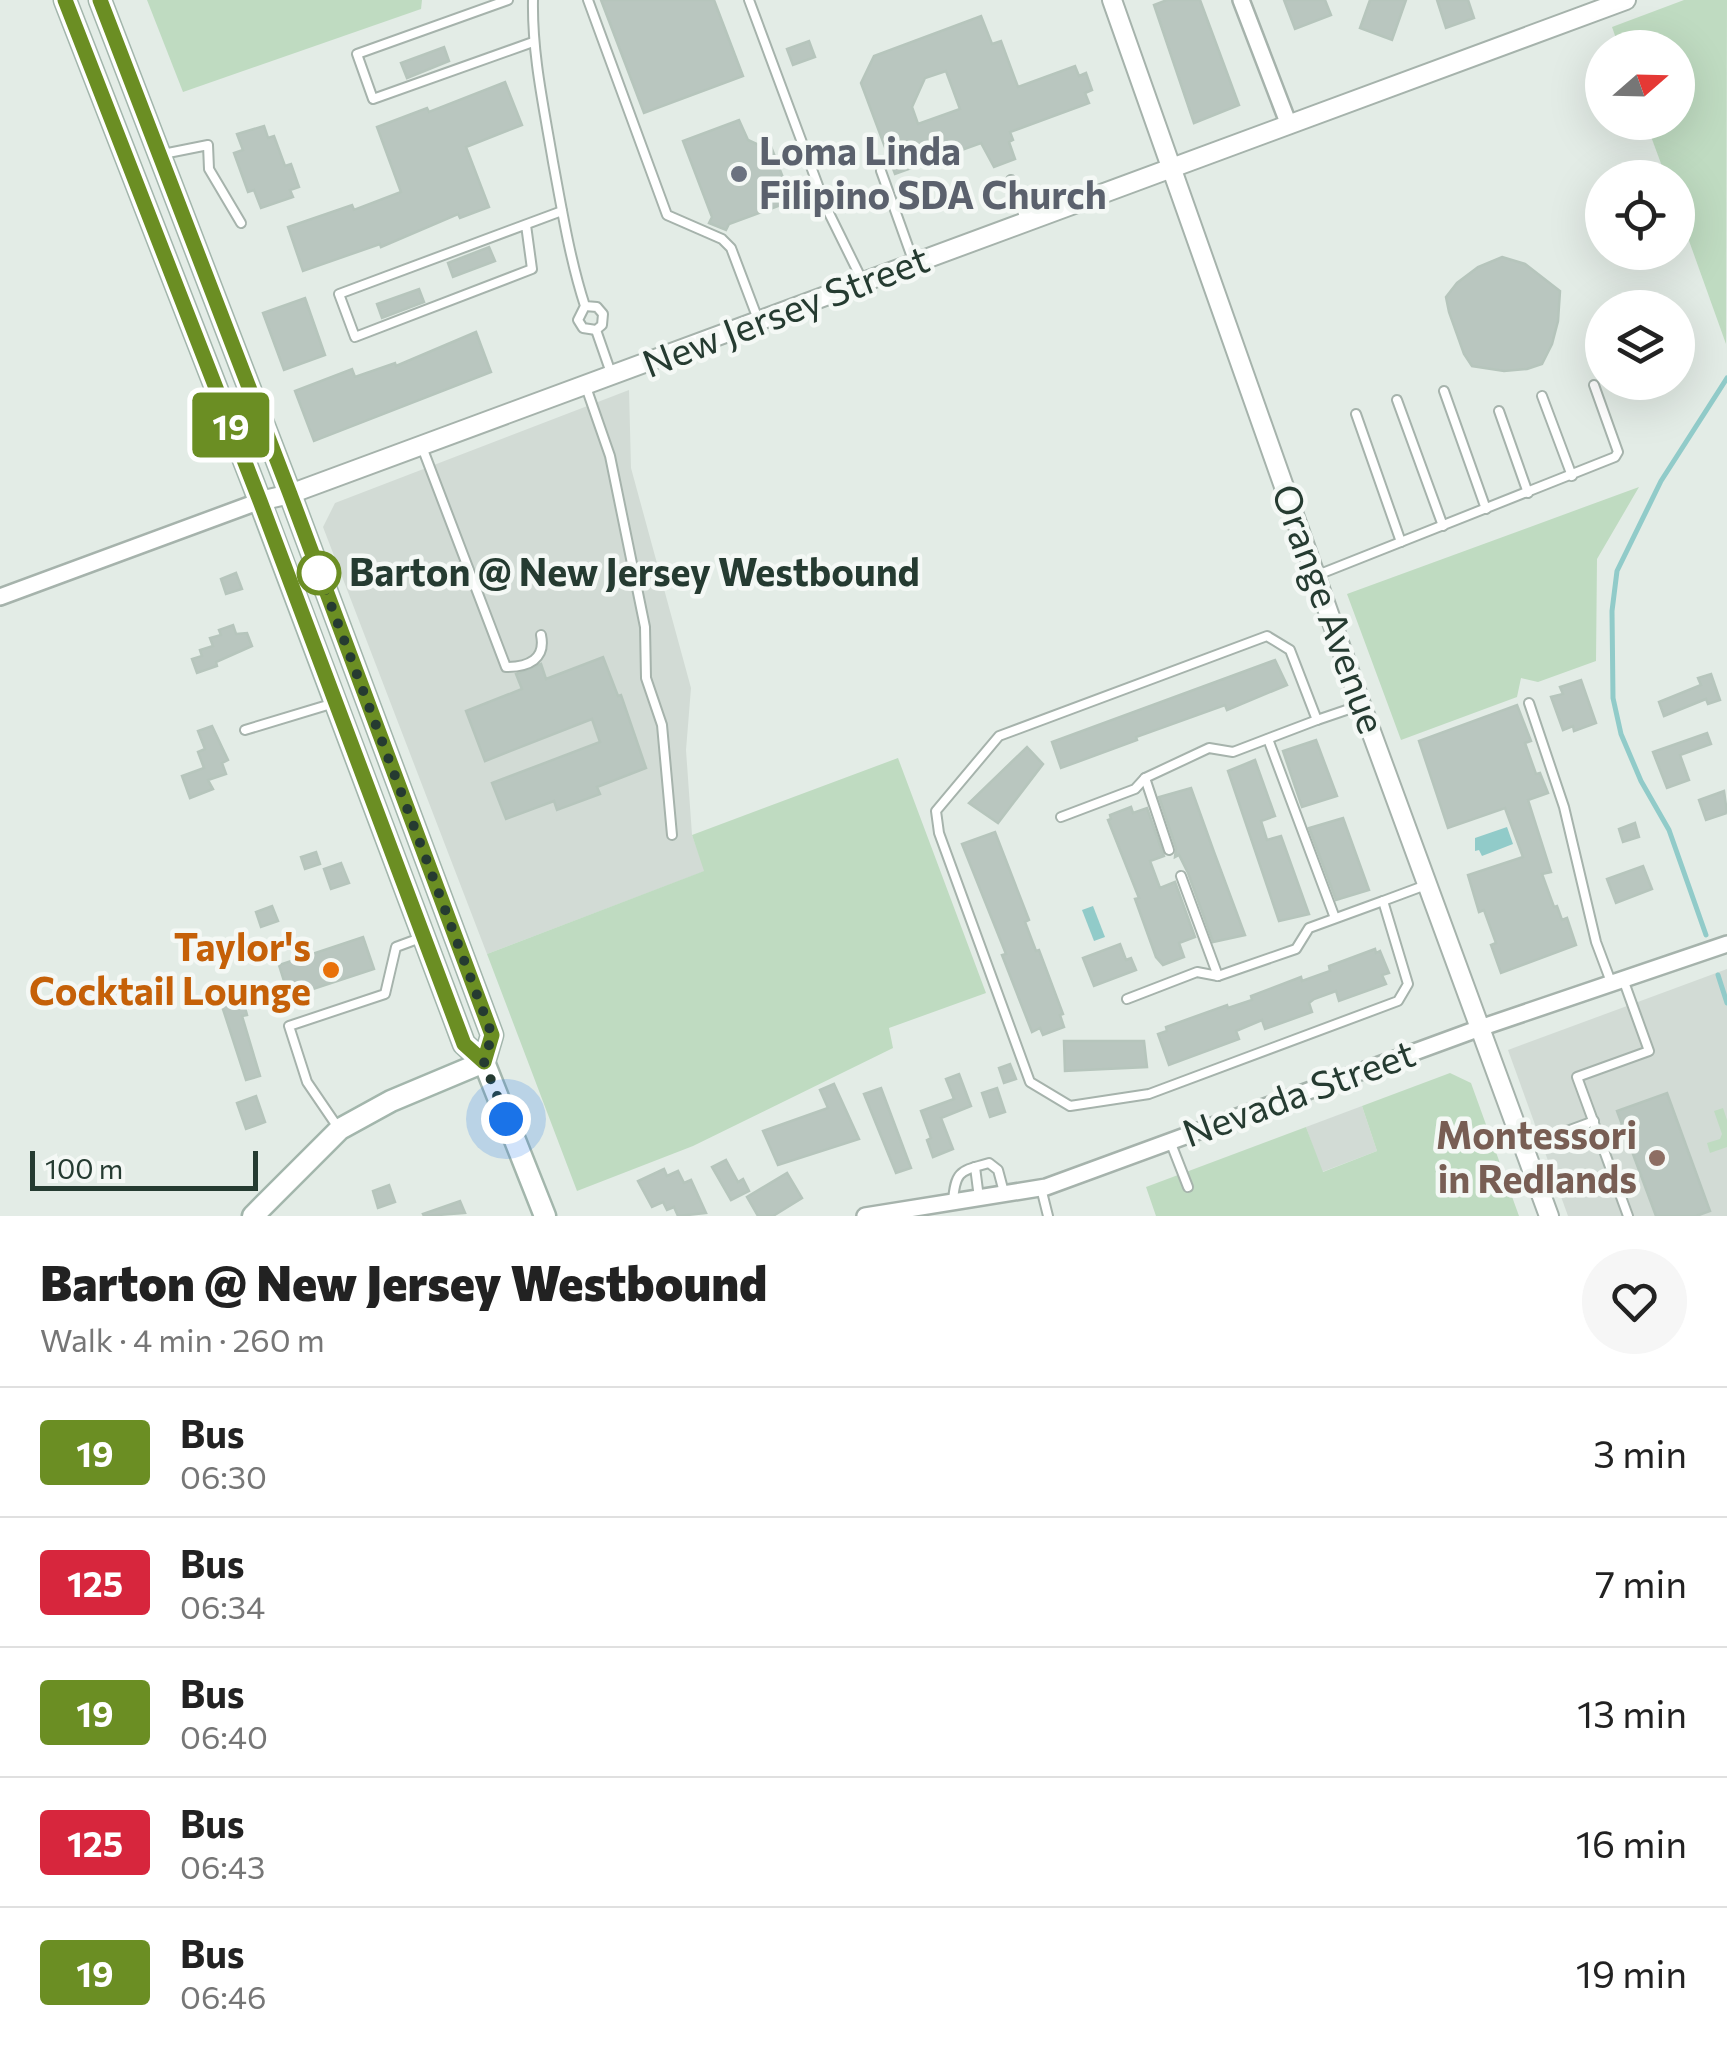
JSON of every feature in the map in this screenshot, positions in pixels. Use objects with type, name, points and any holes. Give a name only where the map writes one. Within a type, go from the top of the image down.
[{"type":"main road","points":[[65,0],[260,501],[464,1044],[484,1062],[544,1216]]},
{"type":"main road","points":[[100,0],[492,1035],[484,1062]]},
{"type":"main road","points":[[253,1216],[340,1130],[391,1101],[484,1062]]},
{"type":"street","name":"Orange Avenue","points":[[1112,0],[1315,576],[1549,1216]]},
{"type":"street","points":[[1242,0],[1289,125]]},
{"type":"street","name":"New Jersey Street","points":[[0,597],[586,387],[1626,0]]},
{"type":"street","name":"Nevada Street","points":[[865,1216],[1041,1188],[1480,1028],[1727,944]]},
{"type":"lane","points":[[508,0],[357,54],[373,100],[532,42]]},
{"type":"lane","points":[[533,0],[532,42],[562,212],[585,306],[579,315],[580,324],[596,330],[602,325],[603,314],[597,307],[585,306]]},
{"type":"lane","points":[[588,0],[667,214],[731,248],[760,322]]},
{"type":"lane","points":[[749,0],[826,207],[863,282]]},
{"type":"lane","points":[[159,154],[208,145],[209,169],[241,223]]},
{"type":"lane","points":[[881,171],[914,263]]},
{"type":"lane","points":[[1011,180],[1026,222]]},
{"type":"lane","points":[[526,225],[532,269],[355,337],[339,294],[526,225],[562,212]]},
{"type":"lane","points":[[596,330],[612,377]]},
{"type":"lane","points":[[586,387],[610,456],[645,627],[646,678],[662,726],[672,834]]},
{"type":"lane","points":[[1444,391],[1486,509]]},
{"type":"lane","points":[[1542,396],[1572,476]]},
{"type":"lane","points":[[1398,400],[1443,526]]},
{"type":"lane","points":[[1315,576],[1610,461],[1618,452],[1599,400]]},
{"type":"lane","points":[[1499,411],[1528,493]]},
{"type":"lane","points":[[1356,414],[1401,542]]},
{"type":"lane","points":[[422,447],[506,667],[541,656],[541,634]]},
{"type":"lane","points":[[1317,720],[1290,650],[1266,636],[999,736],[936,812],[938,833],[1030,1082],[1070,1106],[1149,1094],[1398,1001],[1408,984],[1383,901]]},
{"type":"lane","points":[[245,730],[336,702]]},
{"type":"lane","points":[[1529,703],[1564,807],[1596,942],[1649,1051],[1578,1077],[1628,1216]]},
{"type":"lane","points":[[1061,817],[1135,789],[1144,778],[1210,748],[1233,752],[1362,705]]},
{"type":"lane","points":[[1268,739],[1335,918]]},
{"type":"lane","points":[[1144,778],[1169,850]]},
{"type":"lane","points":[[1181,876],[1218,976]]},
{"type":"lane","points":[[1127,999],[1196,972],[1218,976],[1296,949],[1309,928],[1428,884]]},
{"type":"lane","points":[[340,1130],[307,1082],[289,1026],[385,994],[396,947],[424,937]]},
{"type":"lane","points":[[1524,1146],[1594,1121]]},
{"type":"lane","points":[[1170,1140],[1188,1187]]},
{"type":"lane","points":[[952,1203],[957,1176],[974,1167],[994,1165],[1005,1196]]},
{"type":"lane","points":[[974,1167],[979,1200]]},
{"type":"lane","points":[[1041,1188],[1048,1216]]},
{"type":"shaded area","points":[[629,390],[631,468],[691,688],[686,750],[692,835],[705,871],[487,954],[323,527],[335,503]]},
{"type":"shaded area","points":[[1727,969],[1727,1216],[1568,1216],[1508,1050]]},
{"type":"shaded area","points":[[1362,1106],[1377,1151],[1322,1172],[1306,1127]]},
{"type":"green space","points":[[147,0],[422,0],[421,9],[183,92]]},
{"type":"green space","points":[[1684,0],[1727,0],[1726,344],[1695,257],[1695,160],[1660,160],[1652,140],[1695,140],[1695,30],[1612,27]]},
{"type":"green space","points":[[1639,487],[1597,559],[1596,661],[1538,682],[1521,678],[1517,697],[1401,740],[1347,594]]},
{"type":"green space","points":[[898,758],[986,993],[889,1028],[893,1048],[693,1146],[577,1191],[487,954],[704,871],[692,835]]},
{"type":"green space","points":[[1450,1073],[1471,1083],[1519,1216],[1156,1216],[1146,1187],[1306,1127],[1323,1172],[1377,1151],[1362,1106]]},
{"type":"green space","points":[[1723,1108],[1727,1147],[1710,1153],[1707,1143],[1720,1139],[1722,1134],[1714,1111]]},
{"type":"water","points":[[1507,827],[1513,844],[1482,856],[1479,850],[1475,851],[1475,838]]},
{"type":"water","points":[[1093,906],[1105,937],[1094,941],[1082,910]]},
{"type":"building","points":[[601,0],[714,0],[743,76],[644,113]]},
{"type":"building","points":[[1167,0],[1200,0],[1239,105],[1194,123],[1154,5]]},
{"type":"building","points":[[1284,0],[1325,0],[1331,15],[1295,29]]},
{"type":"building","points":[[1370,0],[1406,0],[1392,40],[1360,28]]},
{"type":"building","points":[[1437,0],[1468,0],[1474,18],[1446,28]]},
{"type":"building","points":[[981,16],[992,44],[1001,41],[1018,87],[1075,66],[1079,76],[1086,73],[1092,90],[1085,93],[1089,103],[1010,132],[1015,159],[994,167],[981,143],[895,174],[861,83],[874,56]],"holes":[[[946,71],[960,109],[918,124],[912,107],[925,78]]]},
{"type":"building","points":[[809,41],[815,57],[793,65],[787,49]]},
{"type":"building","points":[[444,47],[449,61],[407,78],[401,63]]},
{"type":"building","points":[[505,82],[522,125],[466,147],[489,207],[460,218],[458,214],[381,247],[380,244],[303,271],[288,227],[352,205],[354,210],[401,192],[377,127],[427,108],[429,112]]},
{"type":"building","name":"Loma Linda Filipino SDA Church","points":[[739,120],[748,140],[763,147],[770,144],[792,201],[729,224],[726,230],[709,223],[712,217],[683,141]]},
{"type":"building","points":[[264,126],[268,138],[274,136],[285,166],[291,164],[299,187],[290,190],[293,197],[261,208],[254,190],[248,192],[234,153],[243,150],[237,134]]},
{"type":"building","points":[[489,247],[495,261],[453,277],[448,263]]},
{"type":"building","points":[[1502,257],[1525,264],[1560,291],[1552,344],[1542,364],[1527,369],[1504,371],[1472,366],[1449,312],[1446,297],[1457,283],[1478,267]]},
{"type":"building","points":[[419,289],[424,302],[382,318],[377,304]]},
{"type":"building","points":[[305,298],[325,355],[284,370],[263,313]]},
{"type":"building","points":[[476,332],[491,372],[314,441],[295,391],[352,369],[355,377],[395,363],[396,366]]},
{"type":"building","points":[[236,573],[242,589],[226,594],[221,579]]},
{"type":"building","points":[[233,625],[236,634],[247,633],[252,646],[197,673],[192,659],[202,656],[200,650],[213,646],[210,638],[221,635],[219,630]]},
{"type":"building","points":[[603,657],[618,696],[621,695],[646,768],[597,787],[600,794],[557,810],[554,801],[506,819],[492,783],[600,742],[592,719],[485,761],[466,711],[522,689],[516,674],[541,664],[546,679]]},
{"type":"building","points":[[1275,660],[1287,685],[1227,710],[1225,705],[1136,737],[1137,740],[1061,768],[1052,742]]},
{"type":"building","points":[[1711,674],[1720,700],[1708,704],[1706,699],[1664,716],[1659,702],[1701,685],[1698,678]]},
{"type":"building","points":[[1581,680],[1596,723],[1574,731],[1573,726],[1563,730],[1551,697],[1563,694],[1560,687]]},
{"type":"building","points":[[1517,705],[1531,741],[1525,743],[1548,793],[1528,800],[1551,872],[1542,874],[1554,907],[1557,906],[1562,920],[1567,918],[1576,945],[1501,973],[1491,945],[1496,943],[1484,910],[1479,912],[1468,875],[1523,857],[1505,808],[1448,828],[1419,741]]},
{"type":"building","points":[[212,726],[228,760],[222,763],[226,774],[208,780],[213,789],[190,798],[182,776],[204,768],[198,752],[205,749],[198,731]]},
{"type":"building","points":[[1707,733],[1711,744],[1680,755],[1689,780],[1667,788],[1653,752]]},
{"type":"building","points":[[1316,740],[1337,796],[1302,807],[1283,751]]},
{"type":"building","points":[[1027,747],[1043,764],[998,823],[969,803]]},
{"type":"building","points":[[1255,760],[1275,816],[1261,821],[1267,840],[1281,836],[1309,914],[1279,921],[1228,771]]},
{"type":"building","points":[[1191,788],[1245,935],[1213,942],[1188,873],[1179,855],[1175,857],[1176,848],[1159,797]]},
{"type":"building","points":[[1724,791],[1727,813],[1706,820],[1699,800]]},
{"type":"building","points":[[1131,807],[1133,813],[1147,808],[1164,856],[1150,861],[1160,888],[1175,882],[1195,937],[1179,943],[1184,957],[1163,965],[1156,957],[1135,899],[1139,898],[1108,820],[1110,815]]},
{"type":"building","points":[[1343,818],[1369,890],[1336,900],[1309,828]]},
{"type":"building","points":[[1635,823],[1639,837],[1623,842],[1619,829]]},
{"type":"building","points":[[995,832],[1029,920],[1025,922],[1063,1014],[1060,1015],[1064,1027],[1043,1035],[1040,1028],[1032,1032],[962,844]]},
{"type":"building","points":[[316,852],[320,864],[305,869],[301,857]]},
{"type":"building","points":[[341,863],[349,883],[331,889],[324,869]]},
{"type":"building","points":[[1643,866],[1652,889],[1616,903],[1607,879]]},
{"type":"building","points":[[272,906],[278,921],[261,927],[256,912]]},
{"type":"building","points":[[363,937],[374,969],[289,997],[279,965]]},
{"type":"building","points":[[1120,944],[1126,960],[1131,958],[1136,970],[1094,986],[1083,958]]},
{"type":"building","points":[[1375,949],[1376,953],[1380,951],[1389,973],[1382,975],[1386,984],[1339,1001],[1336,991],[1314,999],[1309,1003],[1312,1012],[1265,1029],[1262,1020],[1236,1031],[1239,1039],[1169,1065],[1158,1034],[1167,1031],[1166,1027],[1252,1000],[1251,996],[1301,977],[1302,981],[1330,971],[1329,966]]},
{"type":"building","points":[[243,1000],[247,1015],[242,1016],[260,1076],[246,1080],[222,1006]]},
{"type":"building","points":[[1064,1041],[1144,1041],[1147,1067],[1065,1071]]},
{"type":"building","points":[[1010,1064],[1016,1079],[1004,1083],[999,1068]]},
{"type":"building","points":[[959,1074],[971,1106],[941,1118],[953,1149],[933,1157],[921,1111],[954,1099],[946,1079]]},
{"type":"building","points":[[834,1084],[859,1139],[778,1165],[763,1131],[828,1108],[820,1090]]},
{"type":"building","points":[[881,1088],[911,1168],[896,1173],[864,1094]]},
{"type":"building","points":[[997,1088],[1005,1112],[990,1117],[982,1093]]},
{"type":"building","points":[[1667,1093],[1710,1211],[1696,1216],[1656,1216],[1617,1111]]},
{"type":"building","points":[[256,1096],[265,1122],[246,1129],[237,1103]]},
{"type":"building","points":[[726,1160],[738,1182],[743,1179],[749,1191],[731,1200],[712,1167]]},
{"type":"building","points":[[664,1169],[667,1176],[678,1171],[684,1183],[691,1180],[706,1213],[678,1216],[674,1207],[667,1210],[663,1202],[652,1207],[638,1181]]},
{"type":"building","points":[[787,1173],[802,1198],[773,1216],[758,1216],[747,1197]]},
{"type":"building","points":[[389,1185],[395,1202],[378,1208],[373,1191]]},
{"type":"building","points":[[460,1201],[465,1213],[423,1214]]},
{"type":"waterway","points":[[1706,935],[1669,830],[1641,781],[1621,734],[1613,698],[1612,611],[1617,571],[1661,481],[1727,378]]},
{"type":"waterway","points":[[1718,975],[1727,1003]]},
{"type":"bus line","name":"19","points":[[65,0],[260,501],[464,1044],[484,1062],[492,1035],[100,0]]},
{"type":"place","name":"Loma Linda Filipino SDA Church","points":[[739,174]]},
{"type":"place","name":"Barton @ New Jersey Westbound","points":[[319,573]]},
{"type":"place","name":"Taylor's Cocktail Lounge","points":[[331,970]]},
{"type":"place","name":"Montessori in Redlands","points":[[1657,1158]]},
{"type":"route","points":[[319,573],[492,1035],[484,1062],[506,1119]]}]
